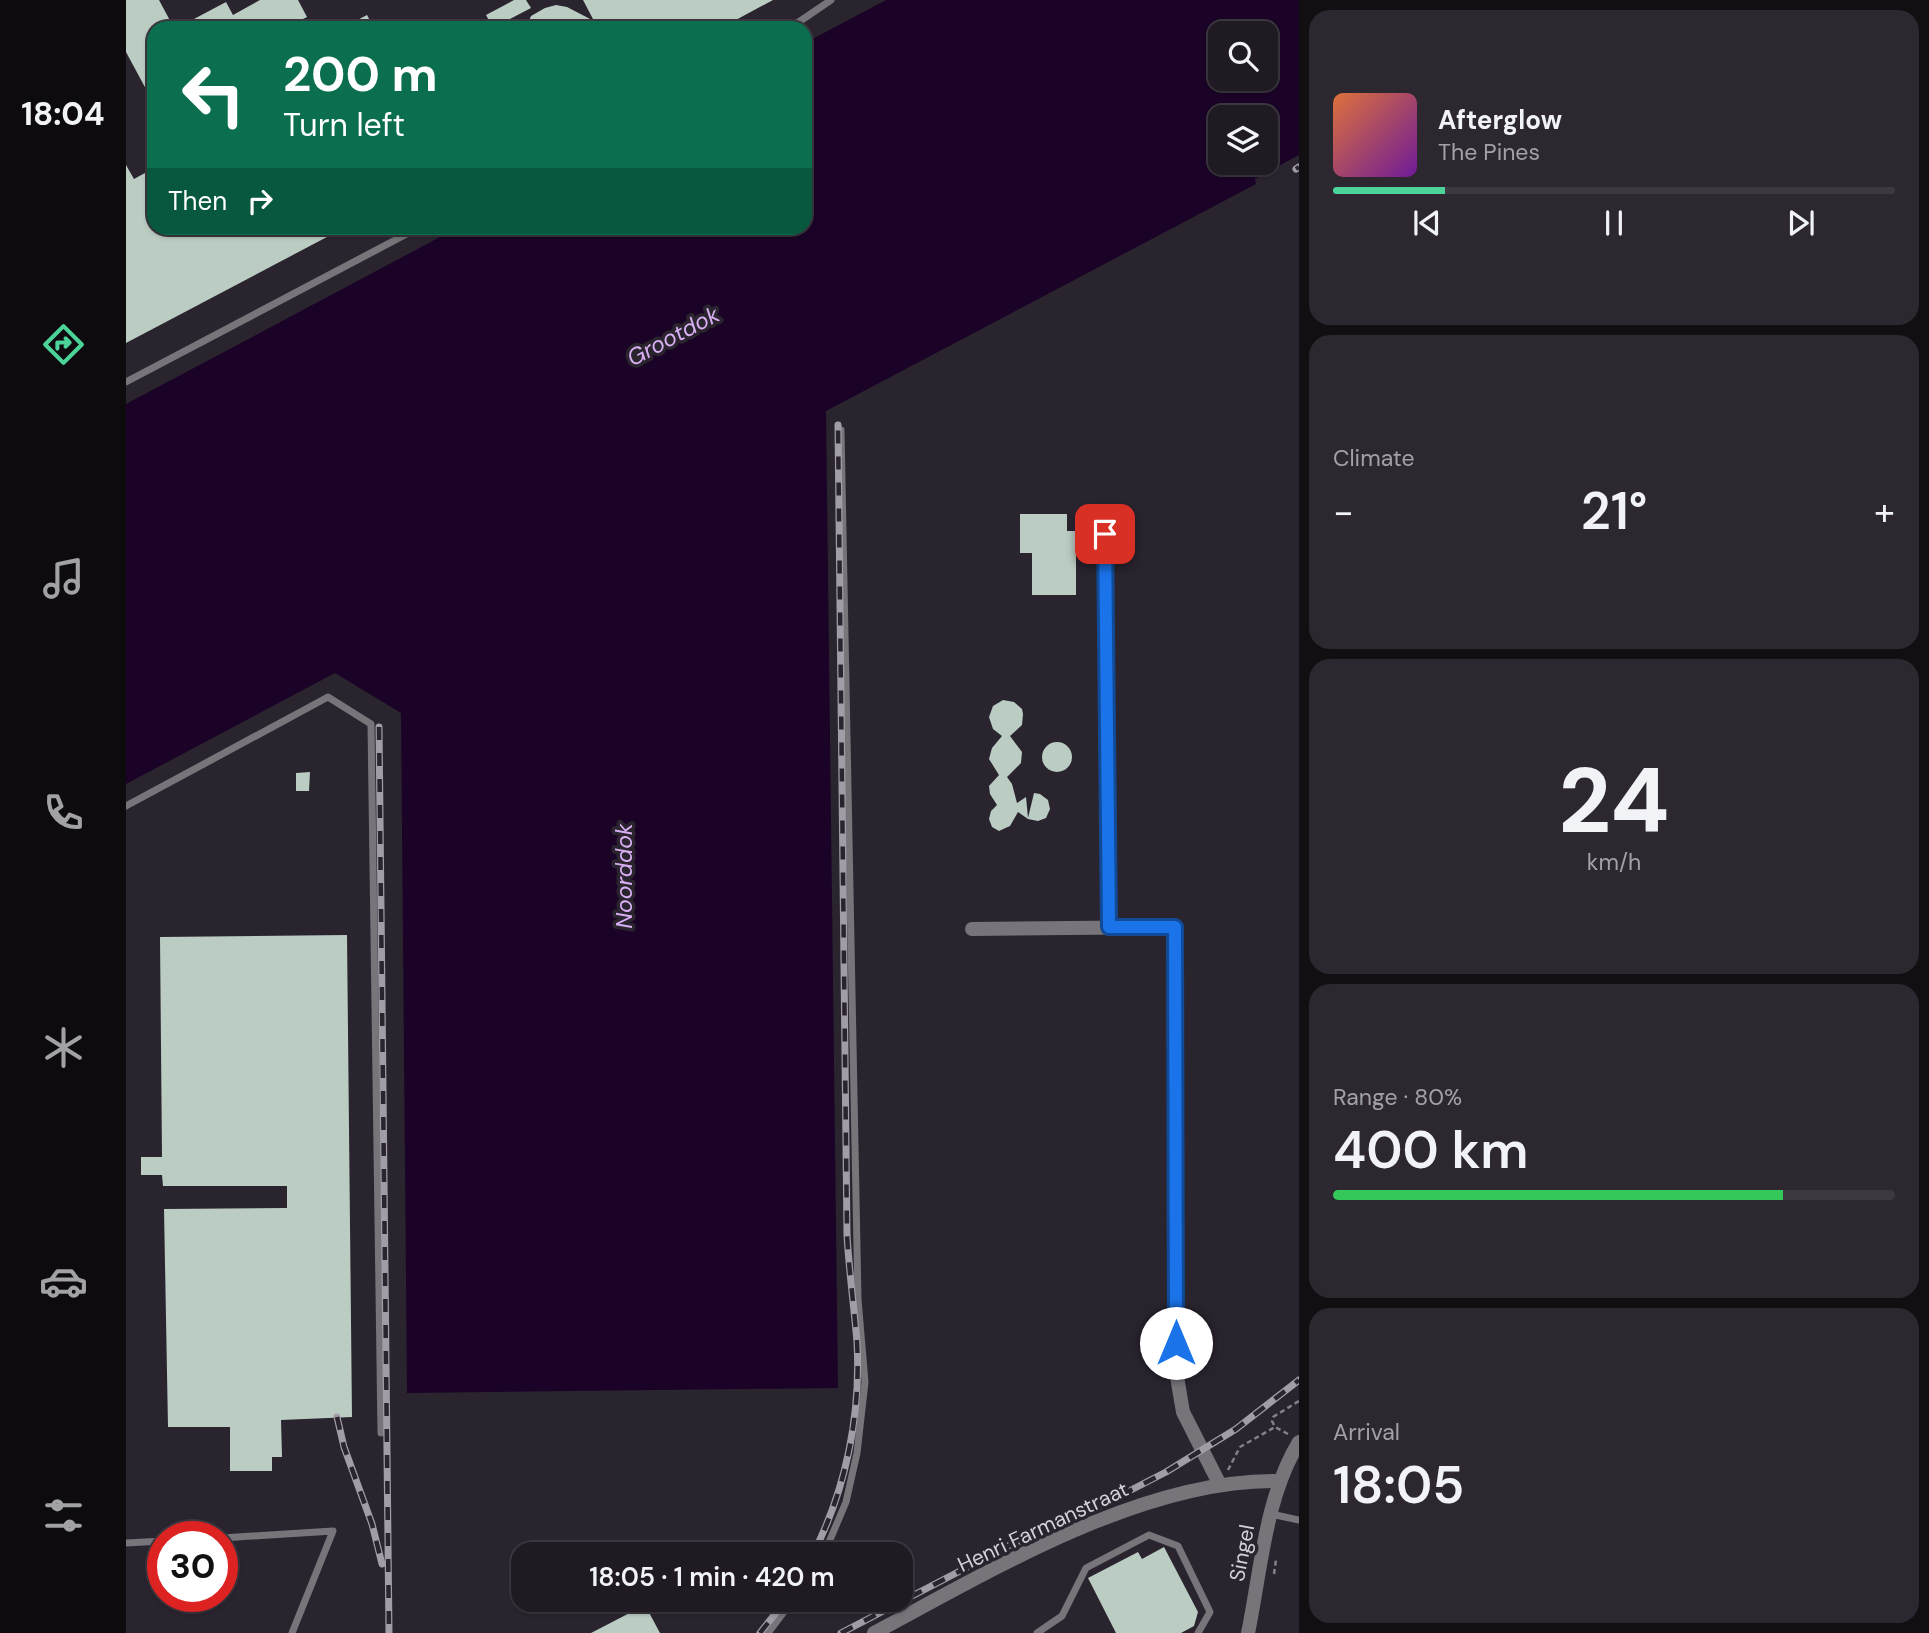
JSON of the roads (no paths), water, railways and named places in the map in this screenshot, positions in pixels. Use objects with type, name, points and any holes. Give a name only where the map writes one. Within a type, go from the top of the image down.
[{"type":"street","points":[[1105,534],[1109,927]]},
{"type":"street","points":[[972,929],[1175,927],[1176,1371],[1183,1412],[1220,1485]]},
{"type":"street","name":"Singel","points":[[1248,1633],[1271,1514],[1294,1438]]},
{"type":"street","name":"Henri Farmanstraat","points":[[874,1633],[1056,1539],[1138,1505],[1220,1485],[1280,1481]]},
{"type":"lane","points":[[800,21],[831,0]]},
{"type":"lane","points":[[126,382],[405,235]]},
{"type":"lane","points":[[829,1542],[846,1502],[855,1465],[864,1382],[858,1272],[841,430]]},
{"type":"lane","points":[[126,806],[328,697],[371,724],[381,1433]]},
{"type":"lane","points":[[1271,1514],[1299,1520]]},
{"type":"lane","points":[[238,1537],[333,1531],[292,1633]]},
{"type":"lane","points":[[1037,1633],[1062,1616],[1086,1568],[1149,1535],[1178,1546],[1210,1612],[1198,1633]]},
{"type":"lane","points":[[126,1544],[147,1542]]},
{"type":"lane","points":[[768,1633],[784,1612]]},
{"type":"water","points":[[886,0],[1299,0],[1299,155],[1278,166],[1278,105],[1208,105],[1208,175],[1262,175],[1255,179],[1256,184],[826,411],[838,1388],[407,1393],[401,713],[335,673],[126,784],[126,404],[444,235],[812,235],[812,39]]},
{"type":"railway","points":[[819,1542],[834,1504],[849,1451],[858,1369],[847,1235],[838,425]]},
{"type":"railway","points":[[379,727],[389,1633]]},
{"type":"railway","points":[[841,1633],[1008,1546],[1104,1504],[1166,1472],[1236,1429],[1299,1380]]},
{"type":"railway","points":[[337,1417],[344,1447],[372,1524],[382,1564]]},
{"type":"railway","points":[[760,1633],[777,1612]]},
{"type":"water label","name":"Grootdok","points":[[673,336]]},
{"type":"water label","name":"Noorddok","points":[[624,876]]}]
